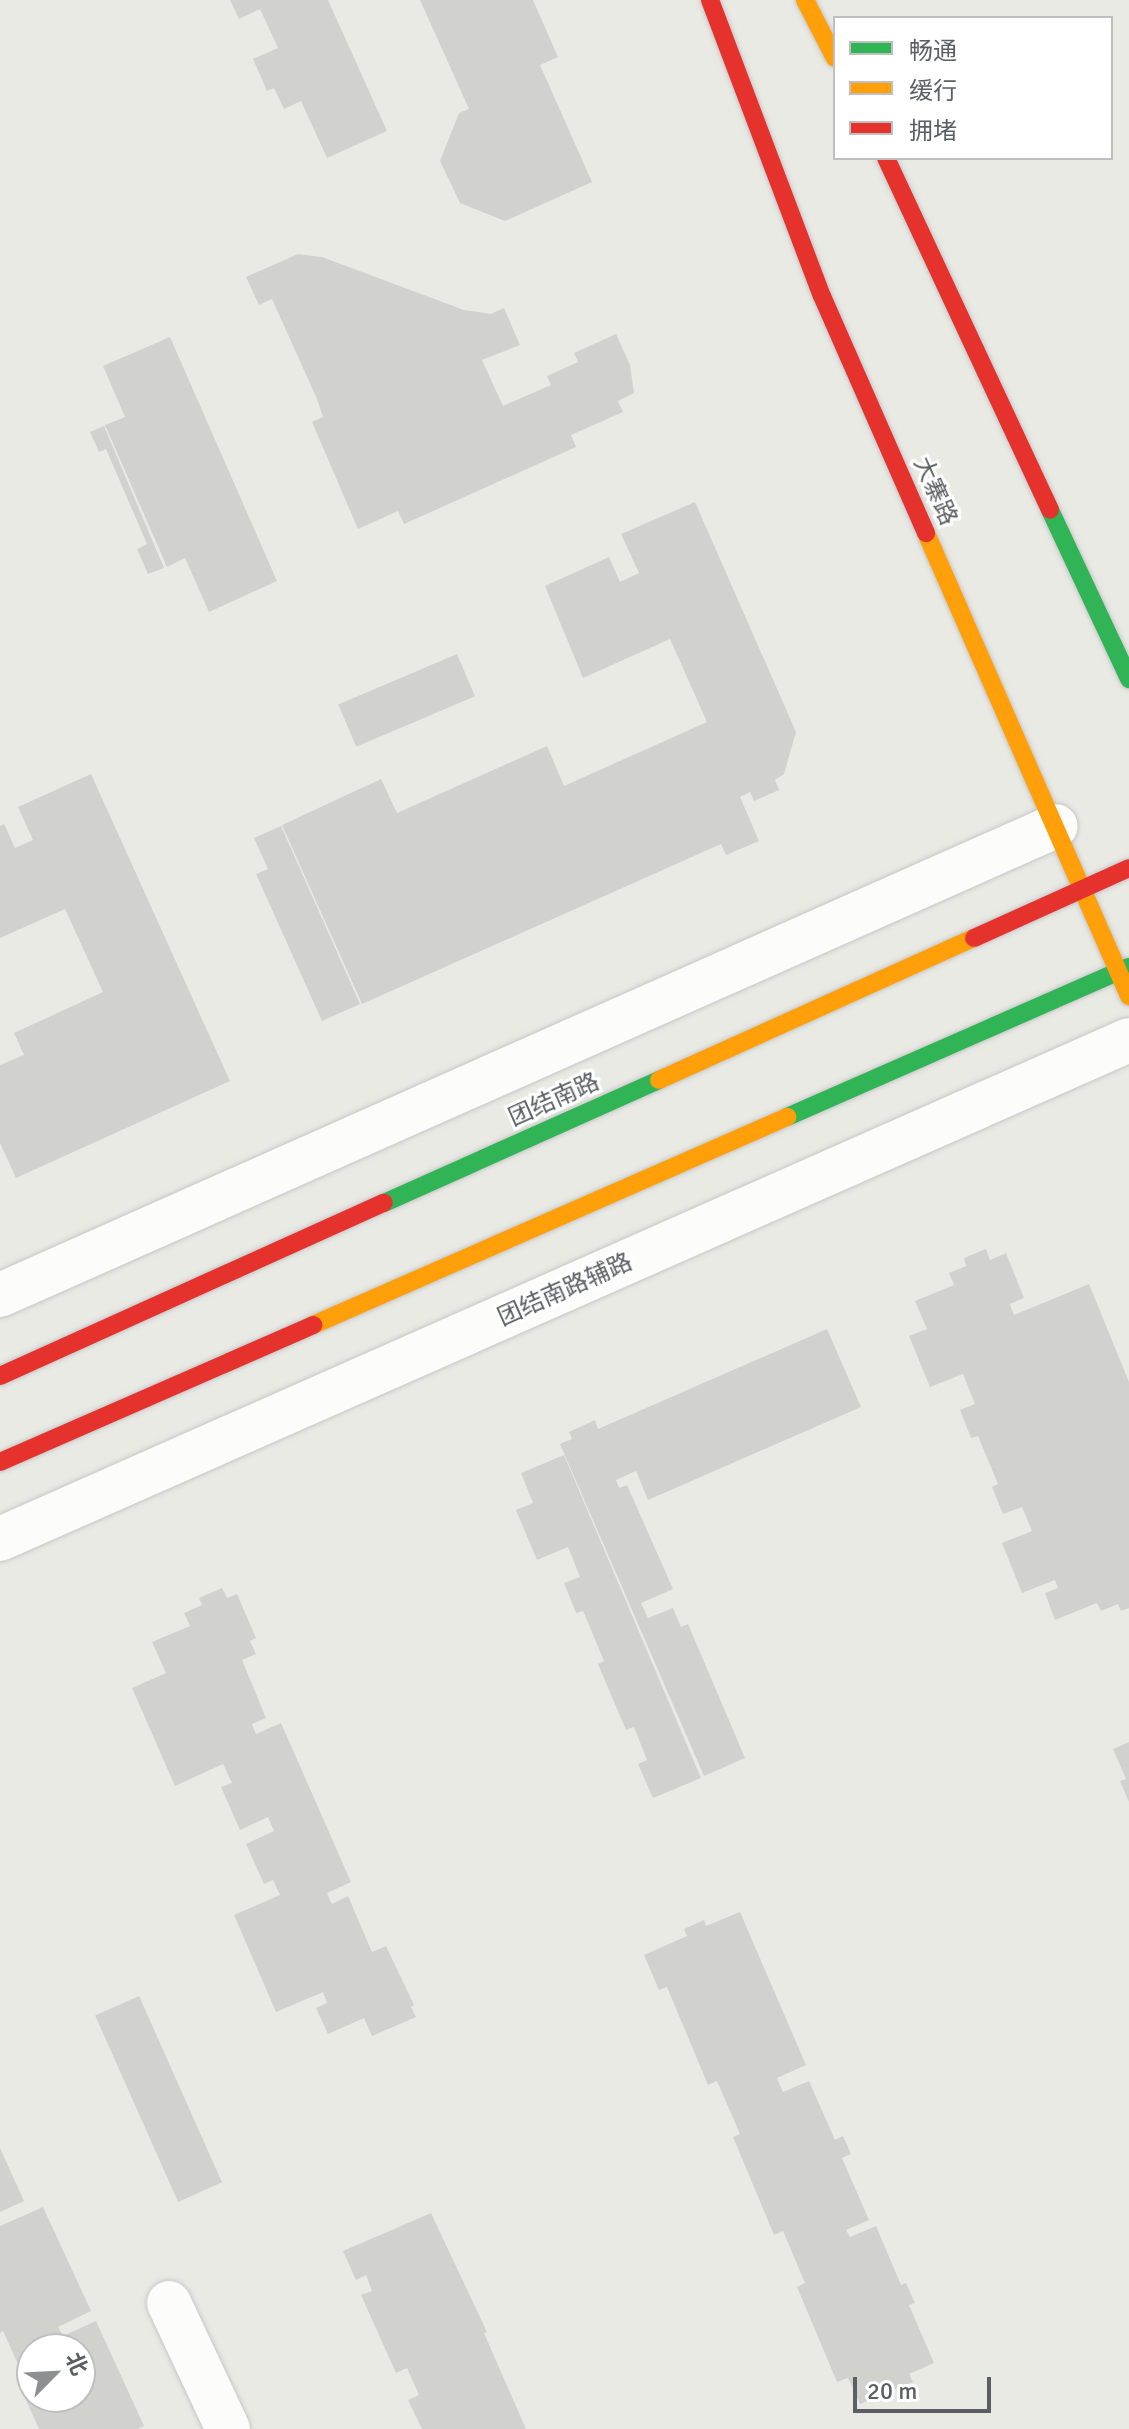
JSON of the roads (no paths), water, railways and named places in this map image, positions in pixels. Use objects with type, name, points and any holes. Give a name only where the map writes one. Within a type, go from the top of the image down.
[{"type":"main road","name":"大寨路","points":[[710,0],[822,296],[1056,826],[1124,970],[1129,996]]},
{"type":"main road","points":[[805,0],[833,54]]},
{"type":"main road","points":[[887,160],[1129,679]]},
{"type":"main road","name":"团结南路","points":[[0,1376],[1129,868]]},
{"type":"main road","points":[[0,1462],[1124,970]]},
{"type":"street","points":[[0,1295],[1056,826]]},
{"type":"street","name":"团结南路辅路","points":[[0,1539],[1129,1040]]},
{"type":"street","points":[[169,2303],[228,2429]]}]
